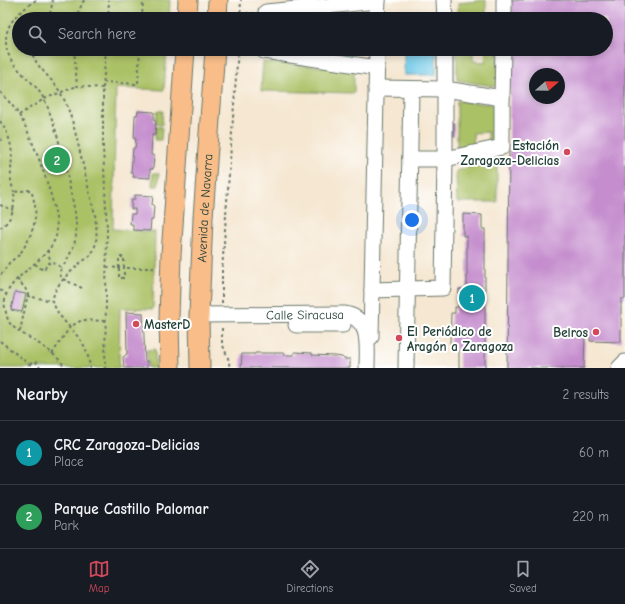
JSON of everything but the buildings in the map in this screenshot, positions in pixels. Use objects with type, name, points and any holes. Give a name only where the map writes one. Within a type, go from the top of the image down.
[{"type":"main road","points":[[187,12],[188,0]]},
{"type":"main road","points":[[217,12],[218,0]]},
{"type":"main road","points":[[170,368],[169,318],[171,255],[185,56]]},
{"type":"main road","name":"Avenida de Navarra","points":[[200,368],[199,320],[203,218],[215,56]]},
{"type":"street","points":[[444,0],[444,12]]},
{"type":"street","points":[[504,0],[504,12]]},
{"type":"street","points":[[266,12],[378,1],[377,12]]},
{"type":"street","points":[[297,56],[377,68]]},
{"type":"street","points":[[371,337],[377,56]]},
{"type":"street","points":[[372,290],[443,288],[445,56]]},
{"type":"street","points":[[410,159],[445,159],[502,147],[503,56]]},
{"type":"street","points":[[376,88],[445,89],[502,98]]},
{"type":"street","points":[[406,368],[411,89]]},
{"type":"street","name":"Calle Siracusa","points":[[199,320],[337,314],[351,315],[360,322],[366,334],[366,368]]},
{"type":"street","points":[[199,320],[343,325]]},
{"type":"street","points":[[619,368],[625,362]]},
{"type":"path","points":[[21,12],[36,0]]},
{"type":"path","points":[[50,12],[53,0]]},
{"type":"path","points":[[78,12],[84,0]]},
{"type":"path","points":[[108,12],[109,0]]},
{"type":"path","points":[[142,12],[143,0]]},
{"type":"path","points":[[240,12],[241,0]]},
{"type":"path","points":[[12,21],[6,34],[8,53],[12,62],[41,94],[48,108],[68,176],[76,217],[76,236],[72,253],[60,271],[60,274],[63,279],[82,288]]},
{"type":"path","points":[[33,56],[38,65],[60,92],[68,111],[76,134],[95,214],[95,244],[92,254],[63,279],[56,289],[53,301],[57,311],[82,343],[87,352],[90,368]]},
{"type":"path","points":[[75,56],[77,86]]},
{"type":"path","points":[[105,368],[107,229],[103,147],[103,88],[106,56]]},
{"type":"path","points":[[104,82],[138,84],[140,56]]},
{"type":"path","points":[[222,306],[222,271],[237,56]]},
{"type":"path","points":[[19,115],[44,99],[77,86],[103,88]]},
{"type":"path","points":[[0,92],[14,107],[19,115],[34,147],[55,211],[56,224],[56,235],[48,250],[35,264],[11,285],[4,302],[5,310],[9,322],[14,328],[47,349],[63,364],[65,368]]},
{"type":"path","points":[[0,121],[11,147],[11,181],[14,192],[14,204],[11,217],[8,222],[0,228]]},
{"type":"path","points":[[0,138],[0,143]]},
{"type":"path","points":[[0,276],[11,261],[18,256],[29,239],[35,218],[36,206],[32,192],[29,190],[14,192]]},
{"type":"path","points":[[0,205],[13,210]]},
{"type":"path","points":[[48,250],[51,261],[62,268]]},
{"type":"path","points":[[119,257],[124,257],[124,268],[124,278],[119,278],[119,257]]},
{"type":"path","points":[[35,264],[42,270],[51,261]]},
{"type":"path","points":[[107,267],[119,268]]},
{"type":"path","points":[[124,268],[155,268]]},
{"type":"path","points":[[17,279],[27,291],[20,331]]},
{"type":"path","points":[[0,290],[6,294]]},
{"type":"path","points":[[27,296],[53,301]]},
{"type":"path","points":[[52,354],[70,327],[82,320],[106,321]]},
{"type":"path","points":[[222,337],[230,368]]},
{"type":"path","points":[[0,341],[30,367],[32,363],[38,362],[40,368]]},
{"type":"green space","points":[[0,0],[170,0],[169,12],[12,12],[12,56],[166,56],[164,90],[116,88],[113,229],[155,232],[153,309],[120,308],[119,368],[0,368]]},
{"type":"green space","points":[[486,0],[486,12],[458,12],[458,3]]},
{"type":"green space","points":[[457,56],[473,56],[473,61],[485,62],[485,56],[498,56],[498,87],[457,80]]},
{"type":"green space","points":[[263,62],[354,69],[354,93],[261,91]]},
{"type":"green space","points":[[457,101],[498,105],[497,139],[488,142],[488,132],[473,133],[474,146],[457,151]]},
{"type":"green space","points":[[157,111],[163,111],[162,125],[156,124]]},
{"type":"green space","points":[[156,127],[162,127],[161,140],[155,140]]},
{"type":"green space","points":[[497,158],[497,202],[457,202],[456,171]]},
{"type":"green space","points":[[153,173],[159,173],[158,186],[152,186]]},
{"type":"green space","points":[[155,349],[156,368],[148,368],[147,350]]},
{"type":"water","points":[[352,56],[352,63],[320,57]]},
{"type":"water","points":[[404,56],[436,56],[436,75],[404,75]]},
{"type":"place","name":"Estación Zaragoza-Delicias","points":[[567,152]]},
{"type":"place","name":"Parque Castillo Palomar","points":[[57,160]]},
{"type":"place","name":"CRC Zaragoza-Delicias","points":[[472,298]]},
{"type":"place","name":"MasterD","points":[[136,324]]},
{"type":"place","name":"Belros","points":[[596,332]]},
{"type":"place","name":"El Periódico de Aragón a Zaragoza","points":[[399,338]]}]
